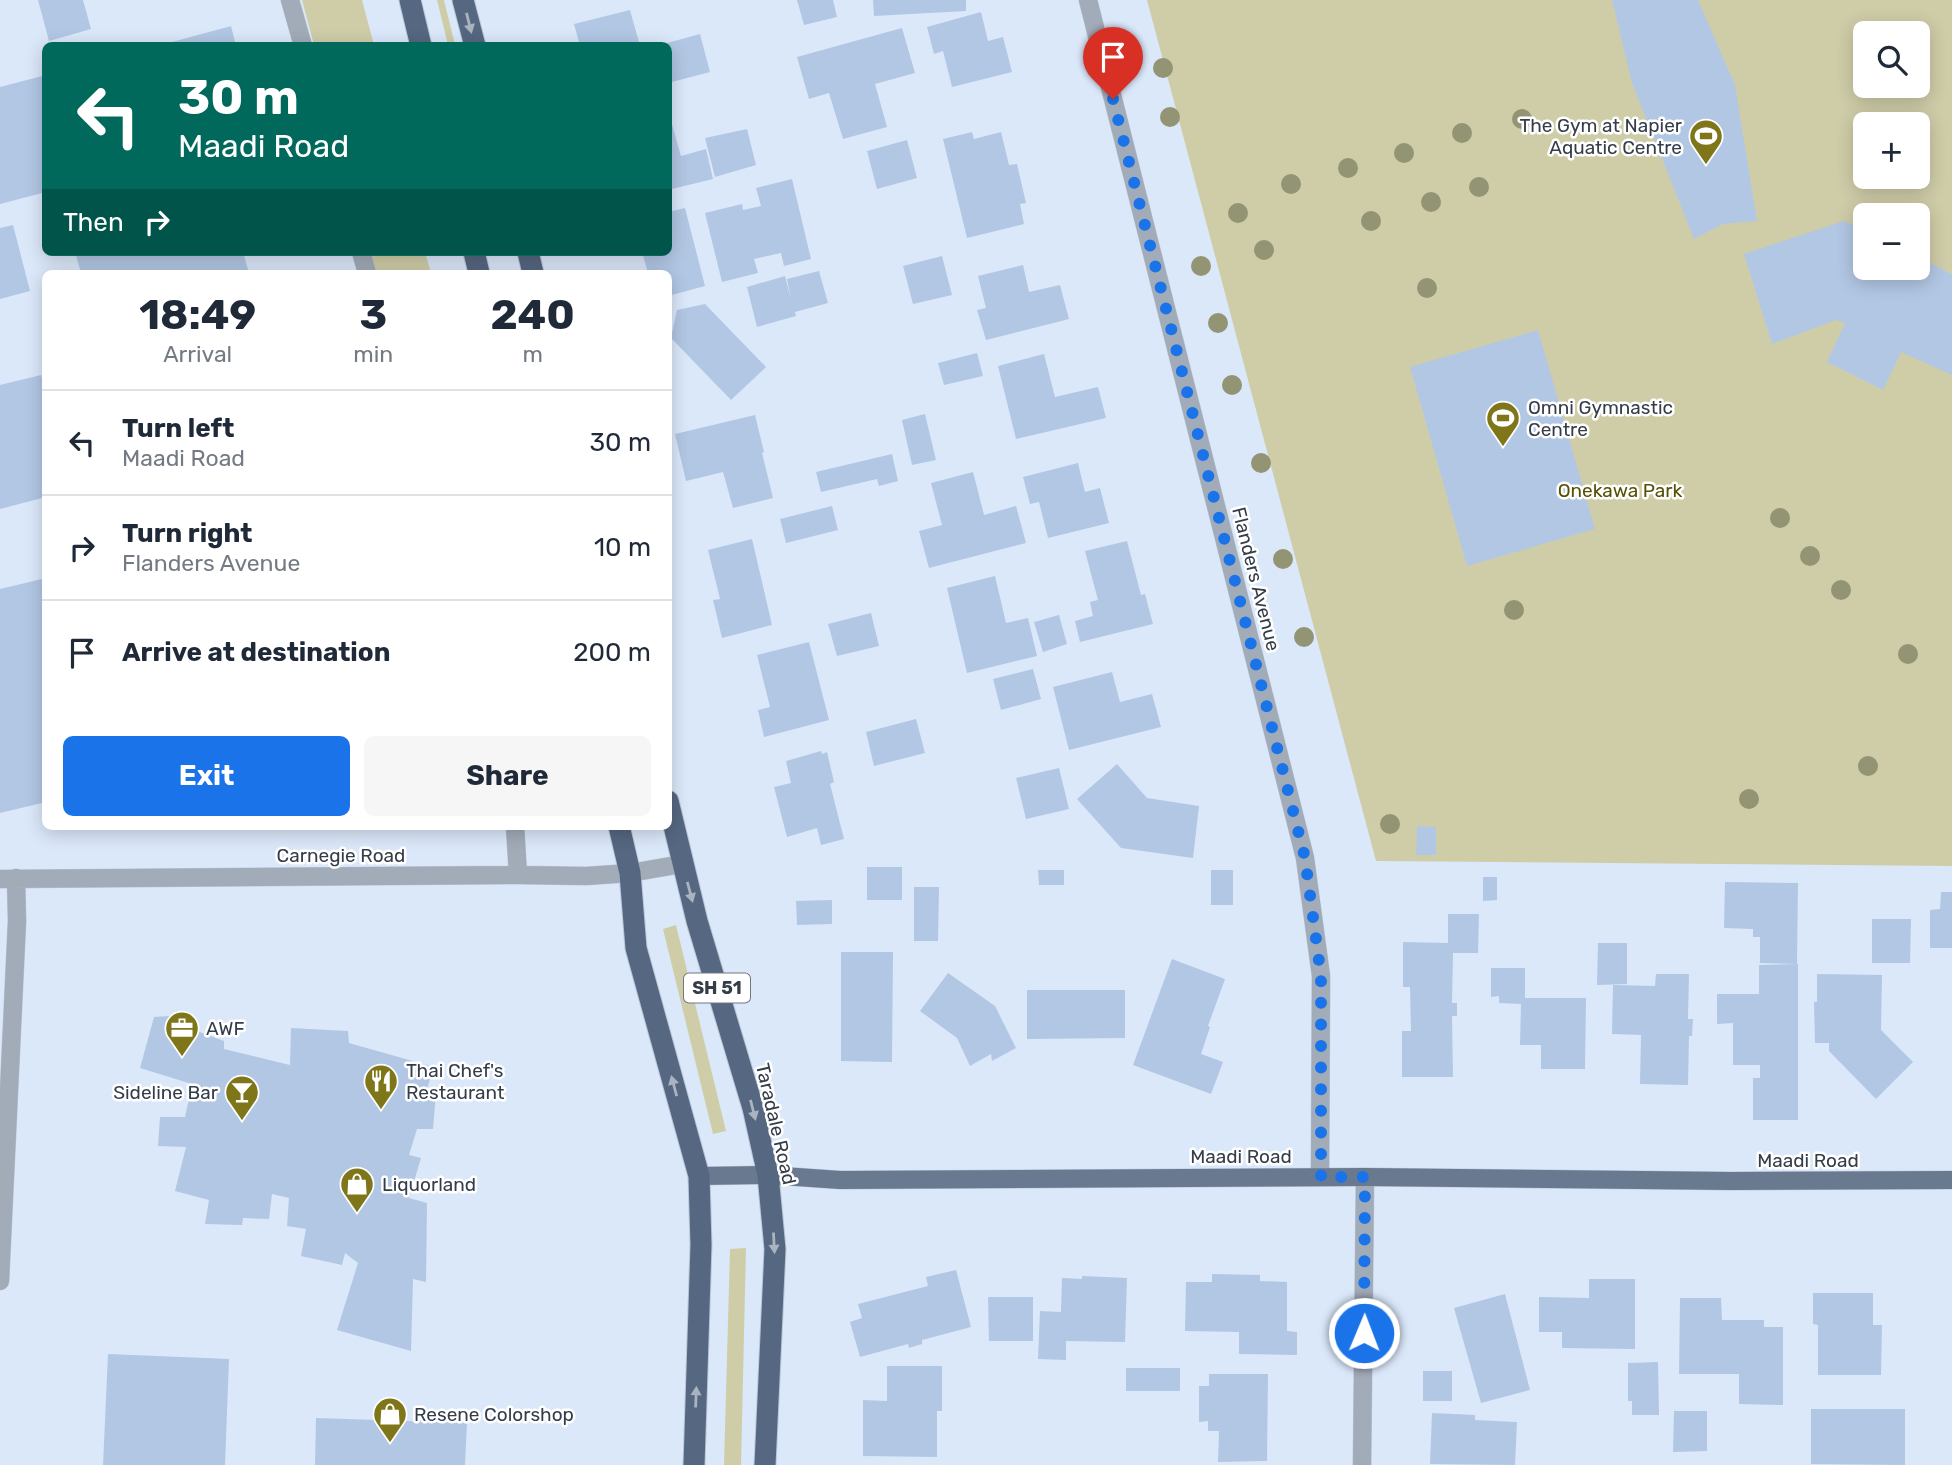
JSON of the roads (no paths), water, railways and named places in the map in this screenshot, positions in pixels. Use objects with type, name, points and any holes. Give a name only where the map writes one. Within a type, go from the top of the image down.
[{"type":"highway","points":[[410,0],[420,42]]},
{"type":"highway","points":[[463,0],[474,42]]},
{"type":"highway","name":"Taradale Road","points":[[672,819],[697,921],[753,1108],[768,1175],[775,1249],[765,1465]]},
{"type":"highway","points":[[620,830],[630,873],[636,948],[699,1176],[701,1245],[694,1465]]},
{"type":"main road","name":"Maadi Road","points":[[699,1176],[768,1175],[840,1180],[1321,1177],[1952,1180]]},
{"type":"street","points":[[290,0],[302,42]]},
{"type":"street","name":"Flanders Avenue","points":[[1088,0],[1305,858],[1321,976],[1321,1177]]},
{"type":"street","points":[[515,830],[518,875]]},
{"type":"street","name":"Carnegie Road","points":[[8,878],[586,876],[630,873],[682,864]]},
{"type":"street","points":[[0,1281],[18,921],[8,878]]},
{"type":"street","points":[[1362,1465],[1365,1177]]},
{"type":"place","name":"The Gym at Napier Aquatic Centre","points":[[1706,166]]},
{"type":"place","name":"Omni Gymnastic Centre","points":[[1503,448]]},
{"type":"place","name":"AWF","points":[[182,1058]]},
{"type":"place","name":"Thai Chef's Restaurant","points":[[381,1111]]},
{"type":"place","name":"Sideline Bar","points":[[242,1122]]},
{"type":"place","name":"Liquorland","points":[[357,1214]]},
{"type":"place","name":"Resene Colorshop","points":[[390,1444]]},
{"type":"park label","name":"Onekawa Park","points":[[1620,490]]}]
